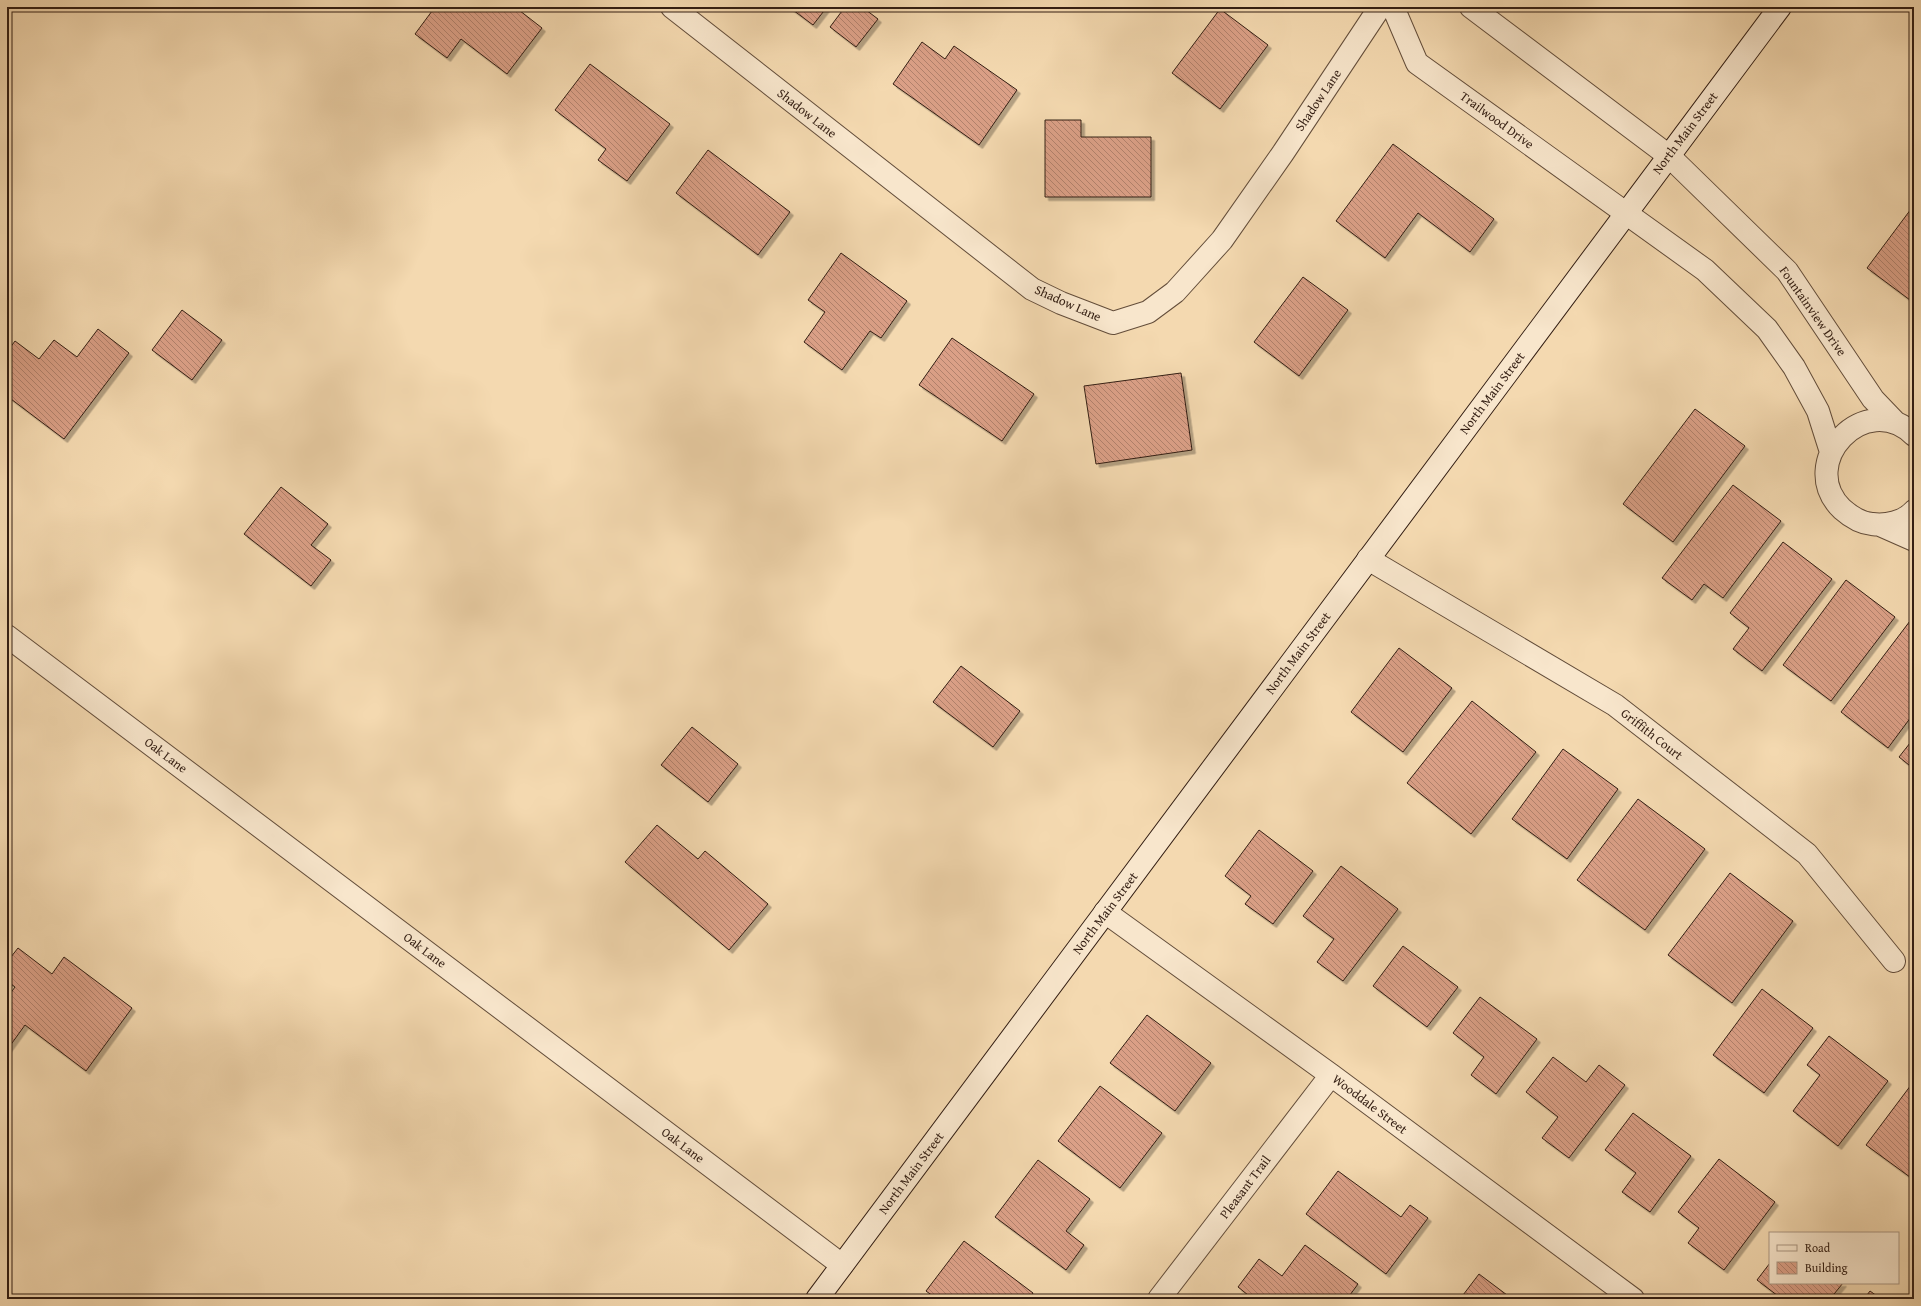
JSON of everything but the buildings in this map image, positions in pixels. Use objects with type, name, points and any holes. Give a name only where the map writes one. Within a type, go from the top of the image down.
[{"type":"street","name":"Shadow Lane","points":[[672,7],[1032,289],[1061,303],[1113,323],[1148,312],[1175,292],[1222,240],[1283,153],[1380,7]]},
{"type":"street","name":"Trailwood Drive","points":[[1393,7],[1417,62],[1626,213]]},
{"type":"street","points":[[1471,7],[1669,156]]},
{"type":"street","name":"North Main Street","points":[[817,1299],[1780,7]]},
{"type":"street","name":"Fountainview Drive","points":[[1669,156],[1787,271],[1873,399],[1896,423],[1914,435]]},
{"type":"street","points":[[1626,213],[1705,270],[1767,329],[1794,367],[1818,411],[1831,452]]},
{"type":"street","name":"Fountainview Drive","points":[[1896,423],[1882,420],[1867,422],[1853,427],[1840,438],[1831,452],[1826,469],[1828,487],[1836,503],[1848,515],[1863,523],[1880,525],[1914,540]]},
{"type":"street","name":"Fountainview Drive","points":[[1880,525],[1896,522],[1914,511]]},
{"type":"street","name":"Griffith Court","points":[[1368,560],[1615,705],[1807,854],[1894,961]]},
{"type":"street","name":"Oak Lane","points":[[7,636],[842,1265]]},
{"type":"street","name":"Wooddale Street","points":[[1105,912],[1331,1075],[1633,1299]]},
{"type":"street","name":"Pleasant Trail","points":[[1159,1299],[1331,1075]]}]
